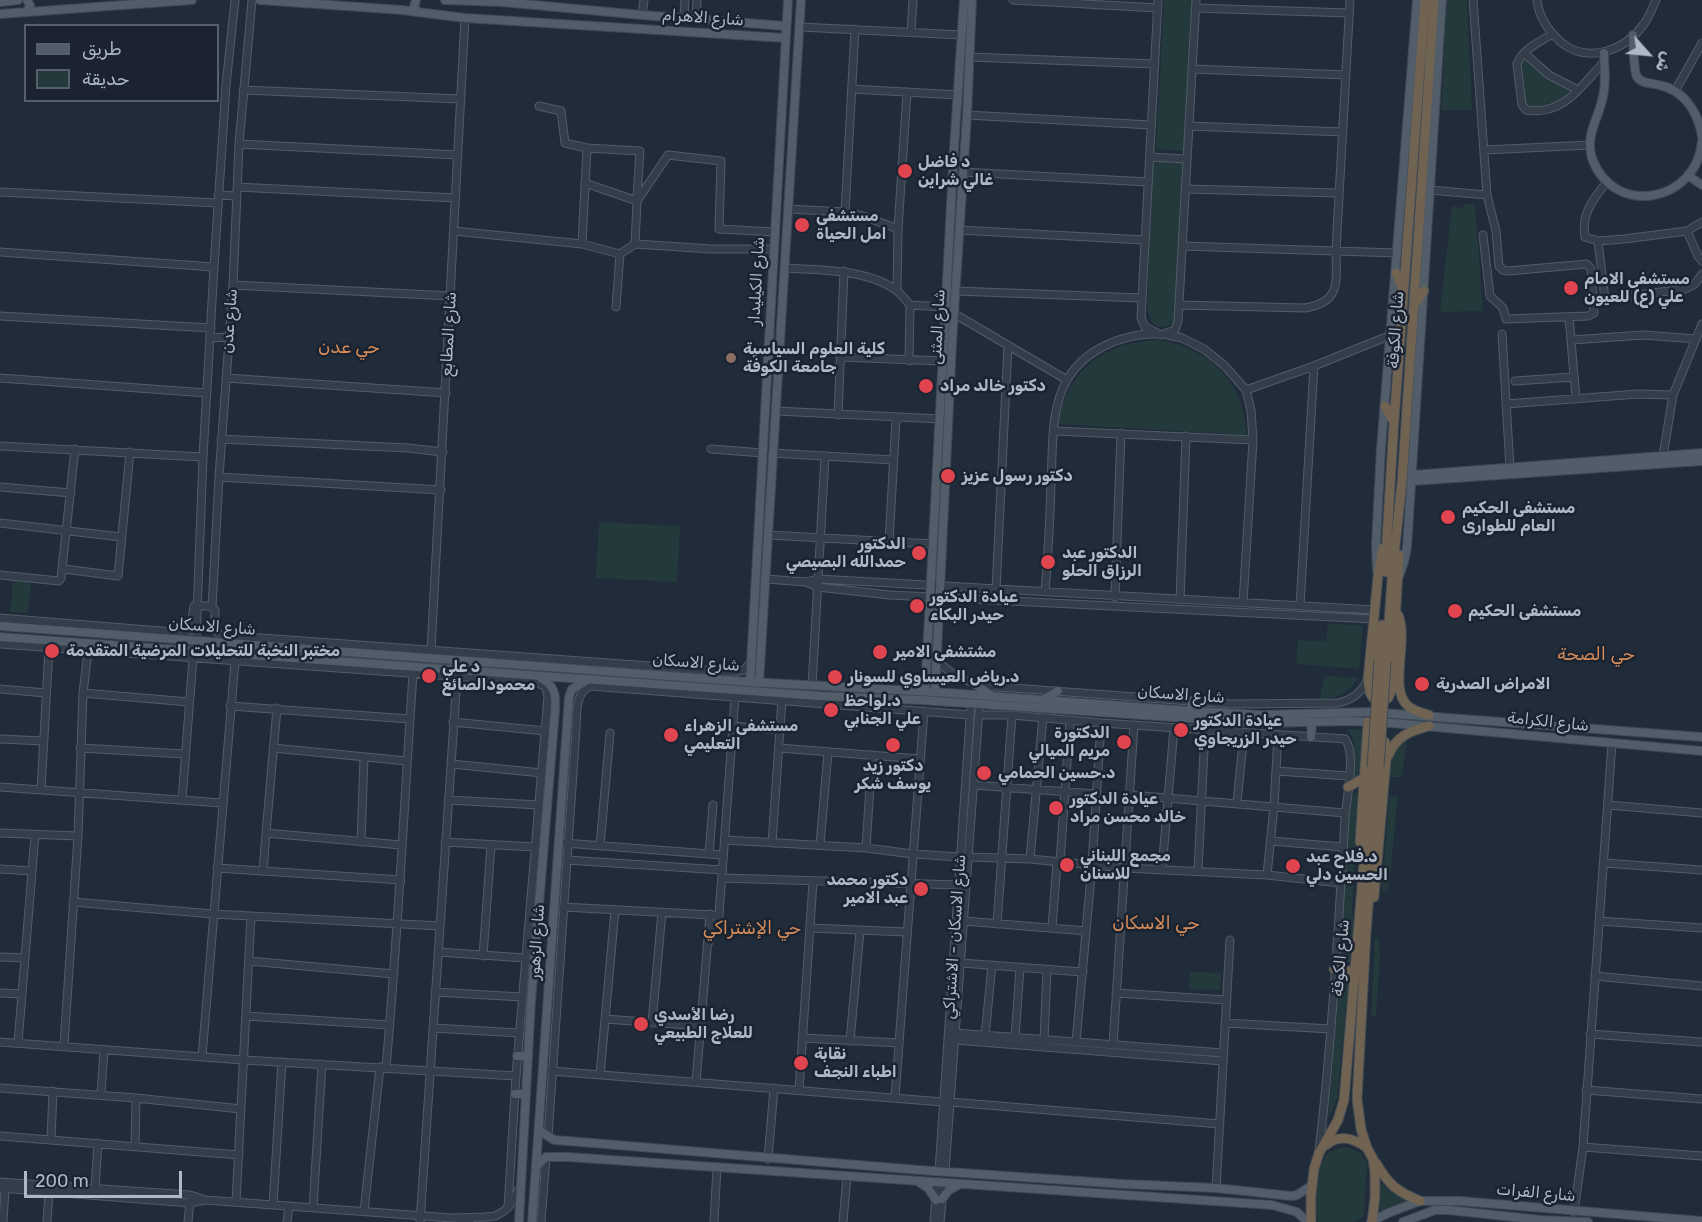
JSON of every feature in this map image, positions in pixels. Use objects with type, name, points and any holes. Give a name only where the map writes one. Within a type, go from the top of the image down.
[{"type":"highway","name":"شارع الكوفة","points":[[1392,536],[1394,422],[1425,0]]},
{"type":"highway","name":"شارع الكوفة","points":[[1309,1222],[1311,1186],[1321,1150],[1338,1120],[1344,1100],[1356,972],[1363,926],[1379,765],[1386,576],[1392,536],[1413,307],[1423,26],[1434,0]]},
{"type":"highway","points":[[1423,26],[1440,41]]},
{"type":"highway","points":[[1396,273],[1404,291]]},
{"type":"highway","points":[[1413,307],[1424,291]]},
{"type":"highway","points":[[1385,406],[1394,422]]},
{"type":"highway","points":[[1392,536],[1399,576],[1391,691],[1388,698],[1380,702],[1373,698],[1368,679],[1378,576],[1392,536]]},
{"type":"highway","points":[[1396,612],[1402,631],[1400,693],[1410,708],[1429,715]]},
{"type":"highway","points":[[1363,926],[1357,891],[1368,717]]},
{"type":"highway","points":[[1379,765],[1400,737],[1429,726]]},
{"type":"highway","points":[[1363,926],[1377,882],[1379,765],[1387,750],[1385,742],[1378,738],[1367,739]]},
{"type":"highway","points":[[1348,787],[1364,778]]},
{"type":"highway","name":"شارع الكوفة","points":[[1363,926],[1357,1099],[1359,1119],[1369,1152]]},
{"type":"highway","points":[[1334,969],[1356,972]]},
{"type":"highway","points":[[1321,1150],[1330,1142],[1345,1138],[1361,1143],[1386,1181],[1396,1190],[1420,1201]]},
{"type":"highway","points":[[1369,1152],[1376,1185],[1375,1221]]},
{"type":"main road","points":[[0,2],[18,0]]},
{"type":"main road","points":[[27,0],[30,5],[27,12]]},
{"type":"main road","points":[[38,0],[37,6],[40,11]]},
{"type":"main road","points":[[0,14],[192,0]]},
{"type":"main road","name":"شارع الاهرام","points":[[260,0],[402,10],[465,18],[785,38]]},
{"type":"main road","points":[[402,10],[406,5],[406,0]]},
{"type":"main road","points":[[416,0],[414,7],[418,12]]},
{"type":"main road","name":"شارع الاهرام","points":[[445,0],[538,3],[587,10],[786,26]]},
{"type":"main road","name":"شارع الكيليدار","points":[[758,689],[751,662],[788,0]]},
{"type":"main road","name":"شارع الكيليدار","points":[[758,689],[801,0]]},
{"type":"main road","name":"شارع المثنى","points":[[948,332],[945,307],[964,0]]},
{"type":"main road","name":"شارع المثنى","points":[[925,691],[936,586],[947,343],[955,291],[972,0]]},
{"type":"main road","points":[[1378,576],[1376,536],[1397,253],[1423,26],[1417,0]]},
{"type":"main road","points":[[1399,576],[1406,554],[1412,478],[1443,0]]},
{"type":"main road","points":[[587,10],[592,18],[587,26]]},
{"type":"main road","points":[[601,26],[597,18],[603,11]]},
{"type":"main road","points":[[734,35],[735,21]]},
{"type":"main road","points":[[1633,34],[1636,75],[1646,83],[1661,85],[1675,91],[1686,100],[1695,111],[1702,136]]},
{"type":"main road","points":[[1604,58],[1604,90],[1590,145],[1598,170],[1608,182],[1634,195],[1650,196],[1671,190],[1699,167],[1702,141]]},
{"type":"main road","points":[[955,136],[960,138],[965,135]]},
{"type":"main road","points":[[954,149],[960,145],[964,150]]},
{"type":"main road","points":[[1689,176],[1702,185]]},
{"type":"main road","points":[[772,268],[776,276],[774,308],[777,312],[782,310],[782,307]]},
{"type":"main road","points":[[770,339],[770,336],[775,333],[780,336],[780,339]]},
{"type":"main road","name":"شارع المثنى","points":[[936,586],[934,544],[943,362],[947,343]]},
{"type":"main road","points":[[1412,478],[1680,458],[1702,453]]},
{"type":"main road","points":[[1412,478],[1663,456],[1702,460]]},
{"type":"main road","name":"شارع المثنى","points":[[935,597],[937,660],[935,692]]},
{"type":"main road","name":"شارع الاسكان","points":[[0,626],[67,627],[196,640],[312,645],[408,656],[486,658],[673,672],[818,700],[975,704],[1100,718],[1240,718],[1312,722],[1391,713]]},
{"type":"main road","name":"شارع الاسكان","points":[[0,637],[22,642],[196,656],[346,666],[386,665],[410,670],[509,677],[593,679],[630,685],[758,689],[812,686],[925,691],[1043,700],[1192,706],[1240,718]]},
{"type":"main road","points":[[386,665],[387,654]]},
{"type":"main road","points":[[408,656],[406,661],[410,670]]},
{"type":"main road","points":[[751,662],[760,662]]},
{"type":"main road","name":"شارع الزهور","points":[[519,1222],[534,914],[541,825],[553,750],[556,695],[550,684],[538,677]]},
{"type":"main road","name":"شارع الزهور","points":[[532,1222],[548,987],[564,843],[564,768],[570,692],[580,683],[593,679]]},
{"type":"main road","points":[[975,684],[992,696]]},
{"type":"main road","points":[[1043,700],[1058,692]]},
{"type":"main road","points":[[1348,700],[1348,711]]},
{"type":"main road","name":"شارع الاسكان","points":[[1261,719],[1348,711],[1390,723]]},
{"type":"main road","points":[[1390,723],[1391,713]]},
{"type":"main road","name":"شارع الكرامة","points":[[1391,713],[1701,735]]},
{"type":"main road","points":[[1087,722],[1100,718]]},
{"type":"main road","points":[[1311,737],[1312,722]]},
{"type":"main road","points":[[1511,722],[1514,728],[1512,733]]},
{"type":"main road","name":"شارع الكرامة","points":[[1390,723],[1702,751]]},
{"type":"main road","points":[[1536,735],[1534,730],[1537,724]]},
{"type":"main road","points":[[553,750],[559,749],[562,752],[564,768]]},
{"type":"main road","points":[[532,985],[539,992],[543,992],[548,987]]},
{"type":"main road","points":[[530,1014],[537,1008],[542,1009],[546,1014]]},
{"type":"main road","points":[[517,1056],[528,1056]]},
{"type":"main road","points":[[514,1094],[526,1094]]},
{"type":"main road","points":[[539,1130],[554,1140],[768,1159],[942,1171],[1272,1205],[1297,1212],[1309,1222]]},
{"type":"main road","points":[[591,1159],[592,1143]]},
{"type":"main road","points":[[537,1166],[546,1157],[916,1181],[1123,1189],[1216,1188],[1291,1196],[1298,1195],[1311,1186]]},
{"type":"main road","points":[[886,1179],[887,1167]]},
{"type":"main road","points":[[916,1181],[928,1188],[939,1199],[953,1187],[962,1183]]},
{"type":"main road","name":"شارع الفرات","points":[[1375,1221],[1420,1201],[1459,1201],[1622,1218],[1702,1221]]},
{"type":"main road","name":"شارع الفرات","points":[[1403,1222],[1435,1210],[1588,1222]]},
{"type":"street","name":"شارع عدن","points":[[196,640],[203,457],[218,199],[235,0]]},
{"type":"street","name":"شارع عدن","points":[[210,641],[239,144],[252,0]]},
{"type":"street","points":[[642,15],[644,0]]},
{"type":"street","points":[[684,17],[685,0]]},
{"type":"street","points":[[696,18],[697,0]]},
{"type":"street","points":[[911,32],[913,0]]},
{"type":"street","points":[[1013,0],[1158,4],[1142,323],[1148,329],[1161,335],[1175,330],[1179,305],[1196,4],[1349,13]]},
{"type":"street","points":[[1179,305],[1305,308],[1325,303],[1334,292],[1350,0]]},
{"type":"street","points":[[1473,0],[1487,195],[1496,231],[1498,264],[1503,270],[1583,263],[1590,267],[1595,310],[1590,316],[1506,319],[1503,309],[1490,296],[1483,235]]},
{"type":"street","points":[[1537,0],[1541,19],[1552,34],[1568,47],[1604,58]]},
{"type":"street","points":[[1552,34],[1524,53],[1517,64],[1521,105],[1526,110],[1561,106],[1578,90],[1604,58],[1643,25],[1656,0]]},
{"type":"street","name":"شارع المطابع","points":[[431,650],[465,18]]},
{"type":"street","points":[[800,27],[962,34]]},
{"type":"street","points":[[845,213],[855,29]]},
{"type":"street","points":[[1675,91],[1700,52],[1702,43]]},
{"type":"street","points":[[1524,53],[1549,75],[1578,90]]},
{"type":"street","points":[[969,57],[1155,64]]},
{"type":"street","points":[[1192,69],[1346,75]]},
{"type":"street","points":[[852,89],[958,95]]},
{"type":"street","points":[[243,90],[461,99]]},
{"type":"street","points":[[897,291],[898,229],[907,92]]},
{"type":"street","points":[[539,106],[561,111],[565,143],[587,148],[640,151],[635,244]]},
{"type":"street","points":[[967,115],[1151,125]]},
{"type":"street","points":[[1189,126],[1343,132]]},
{"type":"street","points":[[239,144],[458,155]]},
{"type":"street","points":[[1484,150],[1590,145]]},
{"type":"street","points":[[582,244],[587,148]]},
{"type":"street","points":[[637,201],[668,155],[721,161],[719,229],[774,232]]},
{"type":"street","points":[[1150,157],[1187,159]]},
{"type":"street","points":[[963,172],[1148,182]]},
{"type":"street","points":[[1608,182],[1591,200],[1582,226],[1584,237],[1598,241],[1688,231],[1702,222]]},
{"type":"street","points":[[585,183],[637,201]]},
{"type":"street","points":[[237,187],[456,198]]},
{"type":"street","points":[[1185,189],[1339,193]]},
{"type":"street","points":[[1430,190],[1487,195]]},
{"type":"street","points":[[0,192],[218,199],[236,196]]},
{"type":"street","points":[[789,209],[845,213],[866,217],[898,229]]},
{"type":"street","points":[[958,230],[1145,240]]},
{"type":"street","points":[[454,231],[582,244],[621,254]]},
{"type":"street","points":[[1688,231],[1702,261]]},
{"type":"street","points":[[1598,241],[1605,299],[1685,289],[1695,284],[1702,274]]},
{"type":"street","points":[[616,307],[621,254],[635,244],[711,249],[773,249]]},
{"type":"street","points":[[1182,246],[1397,253]]},
{"type":"street","points":[[0,252],[214,267]]},
{"type":"street","points":[[785,268],[844,272],[868,277],[897,291],[910,305],[945,307]]},
{"type":"street","points":[[838,415],[844,272]]},
{"type":"street","points":[[232,285],[451,296]]},
{"type":"street","points":[[955,291],[1142,298]]},
{"type":"street","points":[[909,361],[910,305]]},
{"type":"street","points":[[953,313],[1067,380]]},
{"type":"street","points":[[0,316],[211,328]]},
{"type":"street","points":[[1569,317],[1576,399]]},
{"type":"street","points":[[1663,456],[1673,395],[1702,324]]},
{"type":"street","points":[[1502,334],[1510,468]]},
{"type":"street","points":[[1045,592],[1054,431],[1059,403],[1067,380],[1091,355],[1114,341],[1131,336],[1161,335],[1182,338],[1204,349],[1225,366],[1246,390],[1251,410],[1253,440],[1243,603]]},
{"type":"street","points":[[1246,390],[1391,335]]},
{"type":"street","points":[[1571,340],[1644,335],[1695,339]]},
{"type":"street","points":[[210,338],[229,338]]},
{"type":"street","points":[[996,589],[1008,345]]},
{"type":"street","points":[[840,357],[943,362]]},
{"type":"street","points":[[1300,606],[1314,366]]},
{"type":"street","points":[[1515,381],[1574,377]]},
{"type":"street","points":[[0,378],[207,393]]},
{"type":"street","points":[[226,378],[446,393]]},
{"type":"street","points":[[1506,404],[1638,394],[1673,395]]},
{"type":"street","points":[[776,411],[940,419]]},
{"type":"street","points":[[889,541],[896,418]]},
{"type":"street","points":[[1054,431],[1253,440]]},
{"type":"street","points":[[1115,597],[1122,433]]},
{"type":"street","points":[[1180,600],[1186,436]]},
{"type":"street","points":[[221,439],[408,448],[443,452]]},
{"type":"street","points":[[0,446],[203,457]]},
{"type":"street","points":[[0,575],[59,581],[64,569],[75,449]]},
{"type":"street","points":[[711,449],[763,453]]},
{"type":"street","points":[[64,569],[118,576],[130,452]]},
{"type":"street","points":[[773,453],[894,460]]},
{"type":"street","points":[[812,686],[825,456]]},
{"type":"street","points":[[219,477],[441,490]]},
{"type":"street","points":[[0,487],[71,493]]},
{"type":"street","points":[[0,523],[122,537]]},
{"type":"street","points":[[768,536],[934,544]]},
{"type":"street","points":[[766,579],[806,582],[818,579],[1201,600],[1300,606],[1374,615]]},
{"type":"street","points":[[806,582],[818,587],[882,594],[1374,615]]},
{"type":"street","points":[[882,594],[883,583]]},
{"type":"street","points":[[1201,600],[1201,609]]},
{"type":"street","points":[[0,618],[67,627],[186,633],[191,627],[193,607],[212,606],[216,610],[215,630],[220,635],[312,645],[431,650],[486,658]]},
{"type":"street","points":[[0,644],[22,642],[49,648],[88,651],[196,656],[235,661],[264,660]]},
{"type":"street","points":[[41,790],[49,648]]},
{"type":"street","points":[[64,1045],[78,836],[83,693],[88,651]]},
{"type":"street","points":[[182,800],[189,702],[196,656]]},
{"type":"street","points":[[937,660],[946,670],[985,687],[1192,706],[1338,703],[1359,694],[1368,679]]},
{"type":"street","points":[[202,1057],[235,661]]},
{"type":"street","points":[[673,672],[739,672],[746,669],[751,662]]},
{"type":"street","points":[[346,666],[410,670],[410,719],[401,845],[401,880],[390,1025],[364,1211]]},
{"type":"street","points":[[436,672],[457,677],[509,677],[538,682],[547,688],[548,693],[539,805],[541,825],[535,847],[534,914],[525,958],[508,1208]]},
{"type":"street","points":[[420,1219],[457,677]]},
{"type":"street","points":[[548,1137],[567,860],[564,843],[579,696],[585,688],[630,685],[735,697],[758,689],[782,700],[818,700],[970,715]]},
{"type":"street","points":[[0,689],[46,693]]},
{"type":"street","points":[[83,693],[189,702]]},
{"type":"street","points":[[707,946],[716,929],[719,915],[735,697]]},
{"type":"street","points":[[772,843],[782,700]]},
{"type":"street","name":"شارع الاسكان - الاشتراكي","points":[[949,1066],[955,1036],[964,921],[960,885],[974,785],[979,715],[975,704]]},
{"type":"street","name":"شارع الاسكان - الاشتراكي","points":[[942,1171],[965,857],[970,715],[975,704]]},
{"type":"street","points":[[231,706],[410,719]]},
{"type":"street","points":[[263,871],[277,708]]},
{"type":"street","points":[[895,1097],[924,711]]},
{"type":"street","points":[[979,715],[1012,715],[1087,722]]},
{"type":"street","points":[[997,924],[1012,715]]},
{"type":"street","points":[[1030,859],[1042,717]]},
{"type":"street","points":[[1076,1042],[1092,865],[1100,718],[1134,725],[1345,739],[1350,751],[1349,776],[1329,1068],[1321,1150]]},
{"type":"street","points":[[1052,928],[1070,720]]},
{"type":"street","points":[[453,722],[545,731]]},
{"type":"street","points":[[1113,1045],[1134,725]]},
{"type":"street","points":[[733,726],[780,730]]},
{"type":"street","points":[[1162,870],[1174,728]]},
{"type":"street","points":[[1198,871],[1205,730]]},
{"type":"street","points":[[600,846],[610,733]]},
{"type":"street","points":[[1237,803],[1244,733]]},
{"type":"street","points":[[1267,875],[1278,735]]},
{"type":"street","points":[[0,740],[44,741]]},
{"type":"street","points":[[1575,1212],[1583,1147],[1612,743]]},
{"type":"street","points":[[80,748],[185,754]]},
{"type":"street","points":[[273,748],[407,761]]},
{"type":"street","points":[[779,748],[920,759]]},
{"type":"street","points":[[820,845],[828,752]]},
{"type":"street","points":[[866,848],[872,755]]},
{"type":"street","points":[[361,842],[364,757]]},
{"type":"street","points":[[451,764],[542,773]]},
{"type":"street","points":[[1276,771],[1349,776]]},
{"type":"street","points":[[974,785],[1096,794]]},
{"type":"street","points":[[0,787],[222,803]]},
{"type":"street","points":[[1131,795],[1345,813]]},
{"type":"street","points":[[448,800],[539,805]]},
{"type":"street","points":[[709,854],[713,805]]},
{"type":"street","points":[[1608,805],[1702,813]]},
{"type":"street","points":[[0,833],[78,836]]},
{"type":"street","points":[[266,833],[401,845]]},
{"type":"street","points":[[18,1043],[35,835]]},
{"type":"street","points":[[725,840],[866,848],[913,854],[1030,859],[1125,868],[1267,875],[1340,883]]},
{"type":"street","points":[[1271,841],[1343,847]]},
{"type":"street","points":[[445,842],[535,847]]},
{"type":"street","points":[[564,843],[723,855]]},
{"type":"street","points":[[483,956],[491,844]]},
{"type":"street","points":[[567,860],[813,882],[960,885]]},
{"type":"street","points":[[1604,863],[1702,870]]},
{"type":"street","points":[[216,868],[401,880]]},
{"type":"street","points":[[0,869],[32,871]]},
{"type":"street","points":[[799,1090],[813,882]]},
{"type":"street","points":[[73,902],[213,914],[440,926]]},
{"type":"street","points":[[563,906],[719,915]]},
{"type":"street","points":[[600,1075],[615,910]]},
{"type":"street","points":[[652,1023],[662,912]]},
{"type":"street","points":[[696,1082],[710,914]]},
{"type":"street","points":[[236,1202],[251,916]]},
{"type":"street","points":[[964,921],[1086,931]]},
{"type":"street","points":[[1599,921],[1702,928]]},
{"type":"street","points":[[810,928],[906,932]]},
{"type":"street","points":[[850,1041],[860,931]]},
{"type":"street","points":[[1216,1188],[1230,940]]},
{"type":"street","points":[[438,952],[525,958]]},
{"type":"street","points":[[0,957],[25,958]]},
{"type":"street","points":[[249,961],[394,974]]},
{"type":"street","points":[[961,963],[1083,972]]},
{"type":"street","points":[[985,1036],[992,965]]},
{"type":"street","points":[[1015,1038],[1020,968]]},
{"type":"street","points":[[1044,1040],[1047,970]]},
{"type":"street","points":[[1595,976],[1702,986]]},
{"type":"street","points":[[435,992],[522,997]]},
{"type":"street","points":[[0,993],[22,994]]},
{"type":"street","points":[[1116,993],[1226,1000]]},
{"type":"street","points":[[246,1016],[390,1025]]},
{"type":"street","points":[[605,1020],[701,1026]]},
{"type":"street","points":[[1225,1023],[1331,1029]]},
{"type":"street","points":[[433,1028],[519,1033]]},
{"type":"street","points":[[1590,1034],[1702,1042]]},
{"type":"street","points":[[955,1036],[1076,1042],[1223,1057]]},
{"type":"street","points":[[955,1036],[1223,1057]]},
{"type":"street","points":[[803,1038],[899,1043]]},
{"type":"street","points":[[0,1042],[244,1060],[516,1076]]},
{"type":"street","points":[[101,1095],[104,1049]]},
{"type":"street","points":[[273,1205],[282,1062]]},
{"type":"street","points":[[313,1208],[322,1064]]},
{"type":"street","points":[[551,1071],[1220,1125]]},
{"type":"street","points":[[0,1088],[136,1098],[241,1109]]},
{"type":"street","points":[[768,1159],[774,1088]]},
{"type":"street","points":[[1586,1090],[1702,1099]]},
{"type":"street","points":[[51,1139],[53,1091]]},
{"type":"street","points":[[135,1146],[136,1098]]},
{"type":"street","points":[[0,1136],[239,1155]]},
{"type":"street","points":[[94,1189],[98,1143]]},
{"type":"street","points":[[1583,1147],[1702,1156]]},
{"type":"street","points":[[541,1222],[546,1157]]},
{"type":"street","points":[[714,1222],[717,1168]]},
{"type":"street","points":[[843,1222],[847,1176]]},
{"type":"street","points":[[934,1222],[941,1182]]},
{"type":"street","points":[[2,1186],[49,1193],[190,1199],[364,1211],[420,1219],[490,1217],[500,1214],[508,1208],[521,1183]]},
{"type":"street","points":[[2,1186],[94,1189],[190,1199]]},
{"type":"street","points":[[2,1186],[3,1222]]},
{"type":"street","points":[[47,1222],[49,1193]]},
{"type":"street","points":[[188,1222],[190,1199]]},
{"type":"street","points":[[939,1199],[940,1222]]},
{"type":"street","points":[[287,1222],[289,1206]]},
{"type":"street","points":[[452,1218],[470,1222]]},
{"type":"green space","points":[[1164,0],[1192,0],[1184,151],[1156,149]]},
{"type":"green space","points":[[1447,0],[1467,0],[1472,110],[1441,110]]},
{"type":"green space","points":[[1525,58],[1549,79],[1570,88],[1559,103],[1527,106],[1524,101],[1520,64]]},
{"type":"green space","points":[[1153,161],[1183,163],[1174,321],[1168,326],[1160,327],[1153,324],[1147,310]]},
{"type":"green space","points":[[1465,204],[1475,204],[1483,311],[1440,312],[1452,206],[1464,208]]},
{"type":"green space","points":[[1159,340],[1194,351],[1221,371],[1239,399],[1247,435],[1057,424],[1070,388],[1092,362],[1121,346]]},
{"type":"green space","points":[[599,522],[680,526],[677,582],[596,578]]},
{"type":"green space","points":[[13,580],[31,582],[28,613],[10,612]]},
{"type":"green space","points":[[1328,623],[1363,626],[1359,669],[1296,664],[1298,640],[1326,642]]},
{"type":"green space","points":[[1324,676],[1359,678],[1342,694],[1320,699]]},
{"type":"green space","points":[[1348,729],[1364,730],[1360,775],[1351,783],[1354,742]]},
{"type":"green space","points":[[1407,738],[1402,777],[1389,777],[1393,752]]},
{"type":"green space","points":[[1359,790],[1352,909],[1354,924],[1352,963],[1340,959],[1351,797]]},
{"type":"green space","points":[[1389,796],[1398,797],[1388,892],[1382,891]]},
{"type":"green space","points":[[1375,937],[1378,938],[1380,954],[1376,1017],[1371,1015]]},
{"type":"green space","points":[[1190,972],[1221,973],[1220,990],[1189,989]]},
{"type":"green space","points":[[1340,974],[1349,979],[1337,1099],[1328,1119]]},
{"type":"green space","points":[[1346,1147],[1360,1152],[1367,1164],[1364,1216],[1354,1222],[1318,1222],[1318,1182],[1323,1160],[1327,1154]]},
{"type":"green space","points":[[1381,1184],[1411,1200],[1380,1211]]},
{"type":"place","name":"د فاضل غالي شراين","points":[[905,171]]},
{"type":"place","name":"مستشفى امل الحياة","points":[[802,225]]},
{"type":"place","name":"مستشفى الامام علي (ع) للعيون","points":[[1571,288]]},
{"type":"place","name":"كلية العلوم السياسية جامعة الكوفة","points":[[731,358]]},
{"type":"place","name":"دكتور خالد مراد","points":[[926,386]]},
{"type":"place","name":"دكتور رسول عزيز","points":[[948,476]]},
{"type":"place","name":"مستشفى الحكيم العام للطوارى","points":[[1448,517]]},
{"type":"place","name":"الدكتور حمدالله البصيصي","points":[[919,553]]},
{"type":"place","name":"الدكتور عبد الرزاق الحلو","points":[[1048,562]]},
{"type":"place","name":"عيادة الدكتور حيدر البكاء","points":[[917,606]]},
{"type":"place","name":"مستشفى الحكيم","points":[[1455,611]]},
{"type":"place","name":"مختبر النخبة للتحليلات المرضية المتقدمة","points":[[52,651]]},
{"type":"place","name":"مشتشفى الامير","points":[[880,652]]},
{"type":"place","name":"د علي محمودالصائغ","points":[[429,676]]},
{"type":"place","name":"د.رياض العيساوي للسونار","points":[[835,677]]},
{"type":"place","name":"الامراض الصدرية","points":[[1422,684]]},
{"type":"place","name":"د.لواحظ علي الجنابي","points":[[831,710]]},
{"type":"place","name":"عيادة الدكتور حيدر الزريجاوي","points":[[1181,730]]},
{"type":"place","name":"مستشفى الزهراء التعليمي","points":[[671,735]]},
{"type":"place","name":"الدكتورة مريم الميالي","points":[[1124,742]]},
{"type":"place","name":"دكتور زيد يوسف شكر","points":[[893,745]]},
{"type":"place","name":"د.حسين الحمامي","points":[[984,773]]},
{"type":"place","name":"عيادة الدكتور خالد محسن مراد","points":[[1056,808]]},
{"type":"place","name":"مجمع اللبناني للاسنان","points":[[1067,865]]},
{"type":"place","name":"د.فلاح عبد الحسين دلي","points":[[1293,866]]},
{"type":"place","name":"دكتور محمد عبد الامير","points":[[921,889]]},
{"type":"place","name":"رضا الأسدي للعلاج الطبيعي","points":[[641,1024]]},
{"type":"place","name":"نقابة اطباء النجف","points":[[801,1063]]},
{"type":"district","name":"حي عدن","points":[[349,348]]},
{"type":"district","name":"حي الصحة","points":[[1596,655]]},
{"type":"district","name":"حي الاسكان","points":[[1156,924]]},
{"type":"district","name":"حي الإشتراكي","points":[[752,929]]}]
